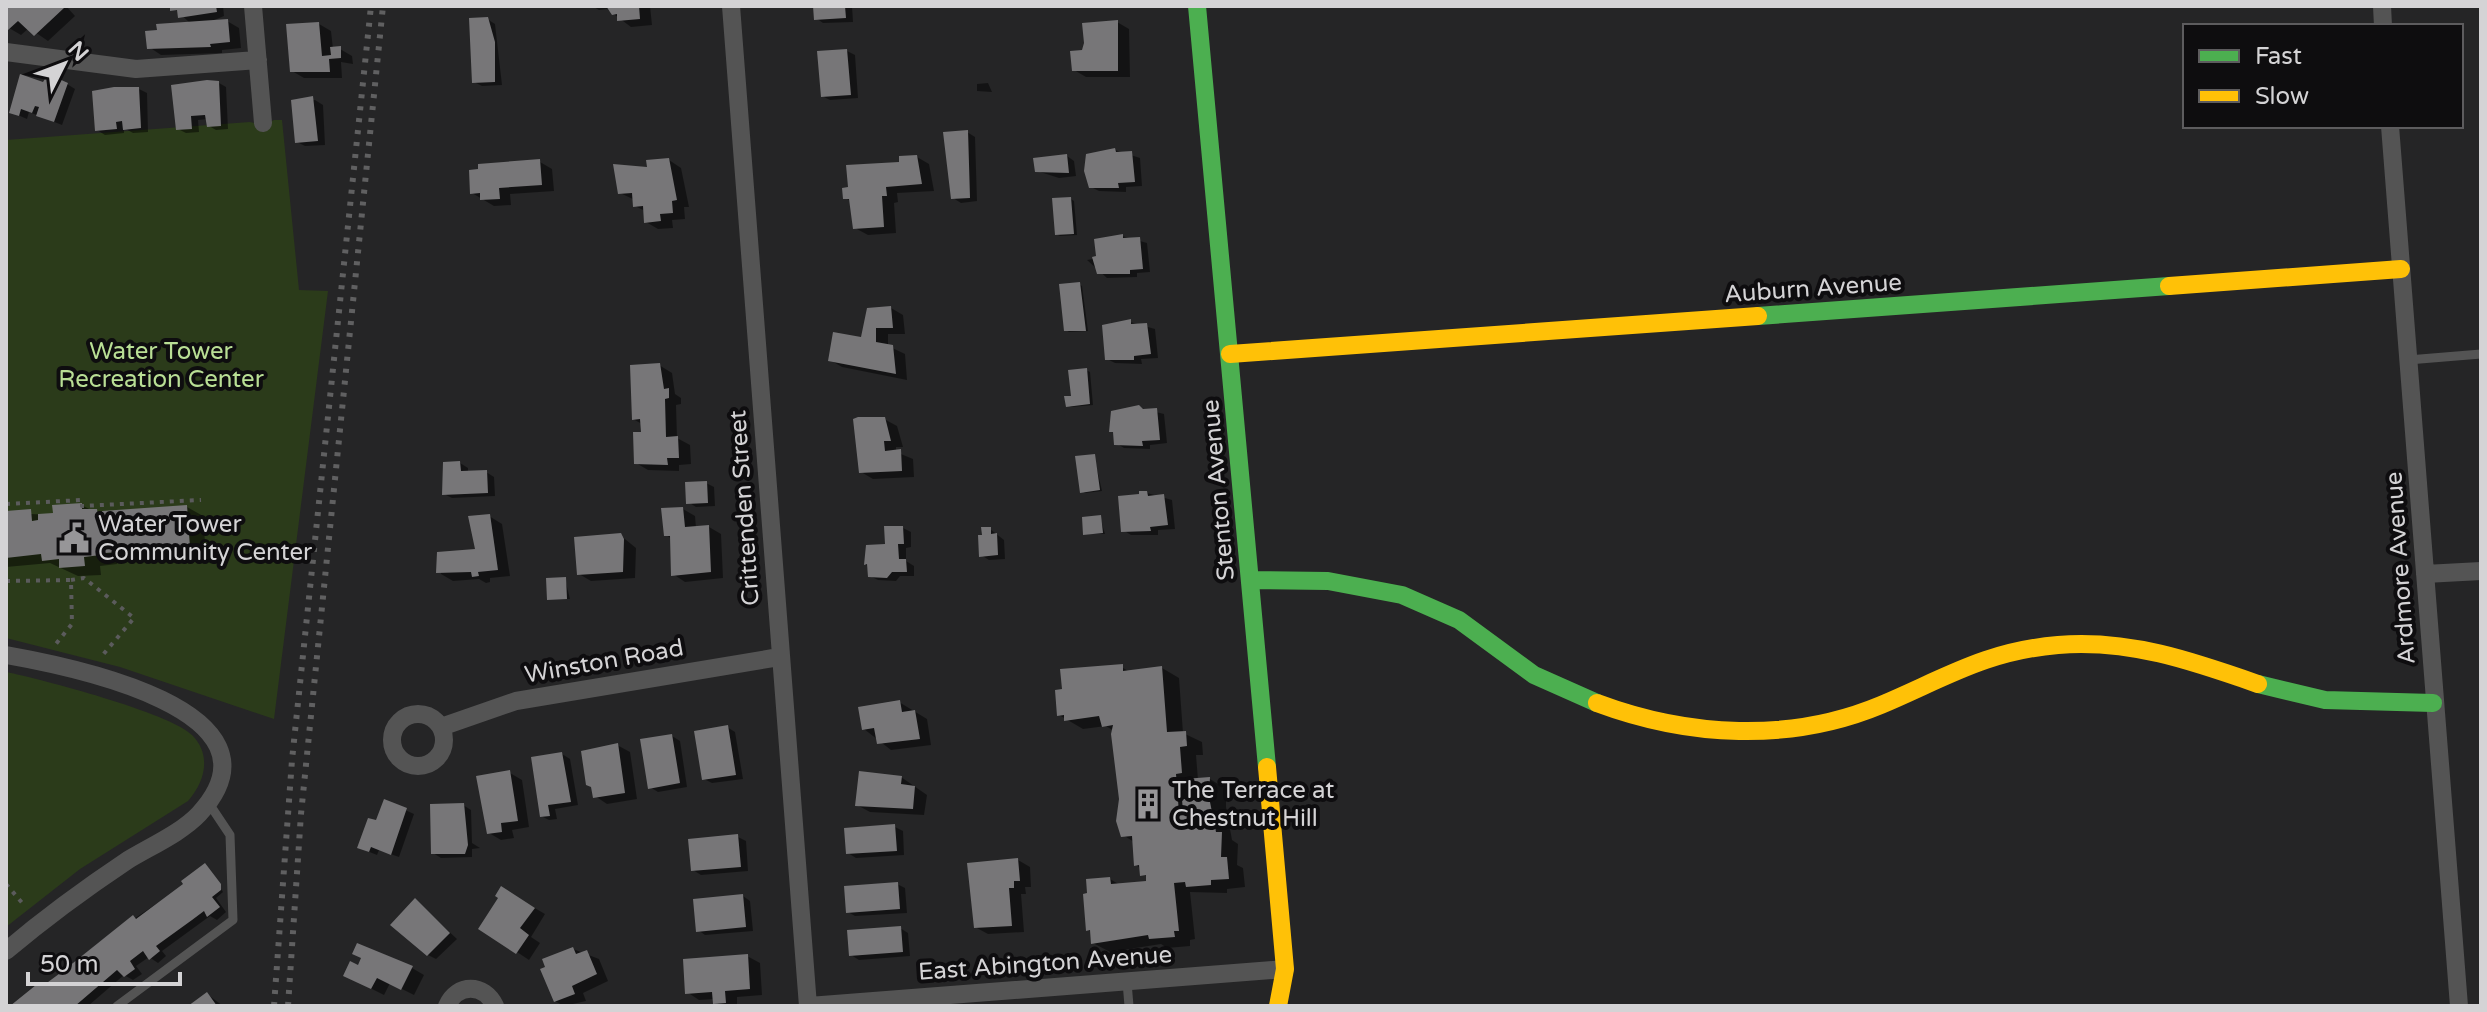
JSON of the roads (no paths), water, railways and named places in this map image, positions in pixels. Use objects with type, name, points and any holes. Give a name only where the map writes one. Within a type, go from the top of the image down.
[{"type":"street","points":[[253,6],[263,123]]},
{"type":"street","name":"Crittenden Street","points":[[731,6],[779,657],[803,907],[808,1006]]},
{"type":"street","name":"Stenton Avenue","points":[[1197,6],[1285,969],[1278,1006]]},
{"type":"street","points":[[6,52],[136,69],[258,60]]},
{"type":"street","name":"Ardmore Avenue","points":[[2390,128],[2459,1006]]},
{"type":"street","name":"Auburn Avenue","points":[[1230,354],[2401,269]]},
{"type":"street","points":[[2425,574],[2481,571]]},
{"type":"street","points":[[1250,580],[1341,581],[1389,590],[1450,615],[1517,665],[1559,687],[1641,717],[1699,729],[1770,729],[1808,725],[1868,709],[1967,664],[2055,645],[2093,643],[2156,650],[2293,694],[2363,702],[2433,703]]},
{"type":"street","points":[[6,655],[105,679],[178,706],[211,734],[220,762],[220,777],[208,802],[189,823],[100,879],[6,951]]},
{"type":"street","name":"Winston Road","points":[[441,727],[479,712],[539,696],[779,657]]},
{"type":"street","name":"Stenton Avenue","points":[[1285,969],[1301,1006]]},
{"type":"street","name":"East Abington Avenue","points":[[808,1006],[1285,969]]},
{"type":"street","points":[[447,1006],[457,992],[473,988],[488,994],[495,1006]]},
{"type":"lane","points":[[2408,360],[2481,354]]},
{"type":"lane","points":[[117,1006],[233,920],[230,835],[208,802]]},
{"type":"lane","points":[[1127,980],[1129,1006]]},
{"type":"railway","points":[[274,1006],[292,760],[371,6]]},
{"type":"railway","points":[[288,1006],[301,814],[383,6]]},
{"type":"place","name":"Water Tower Community Center","points":[[74,538]]},
{"type":"place","name":"The Terrace at Chestnut Hill","points":[[1148,804]]},
{"type":"park label","name":"Water Tower Recreation Center","points":[[161,365]]}]
